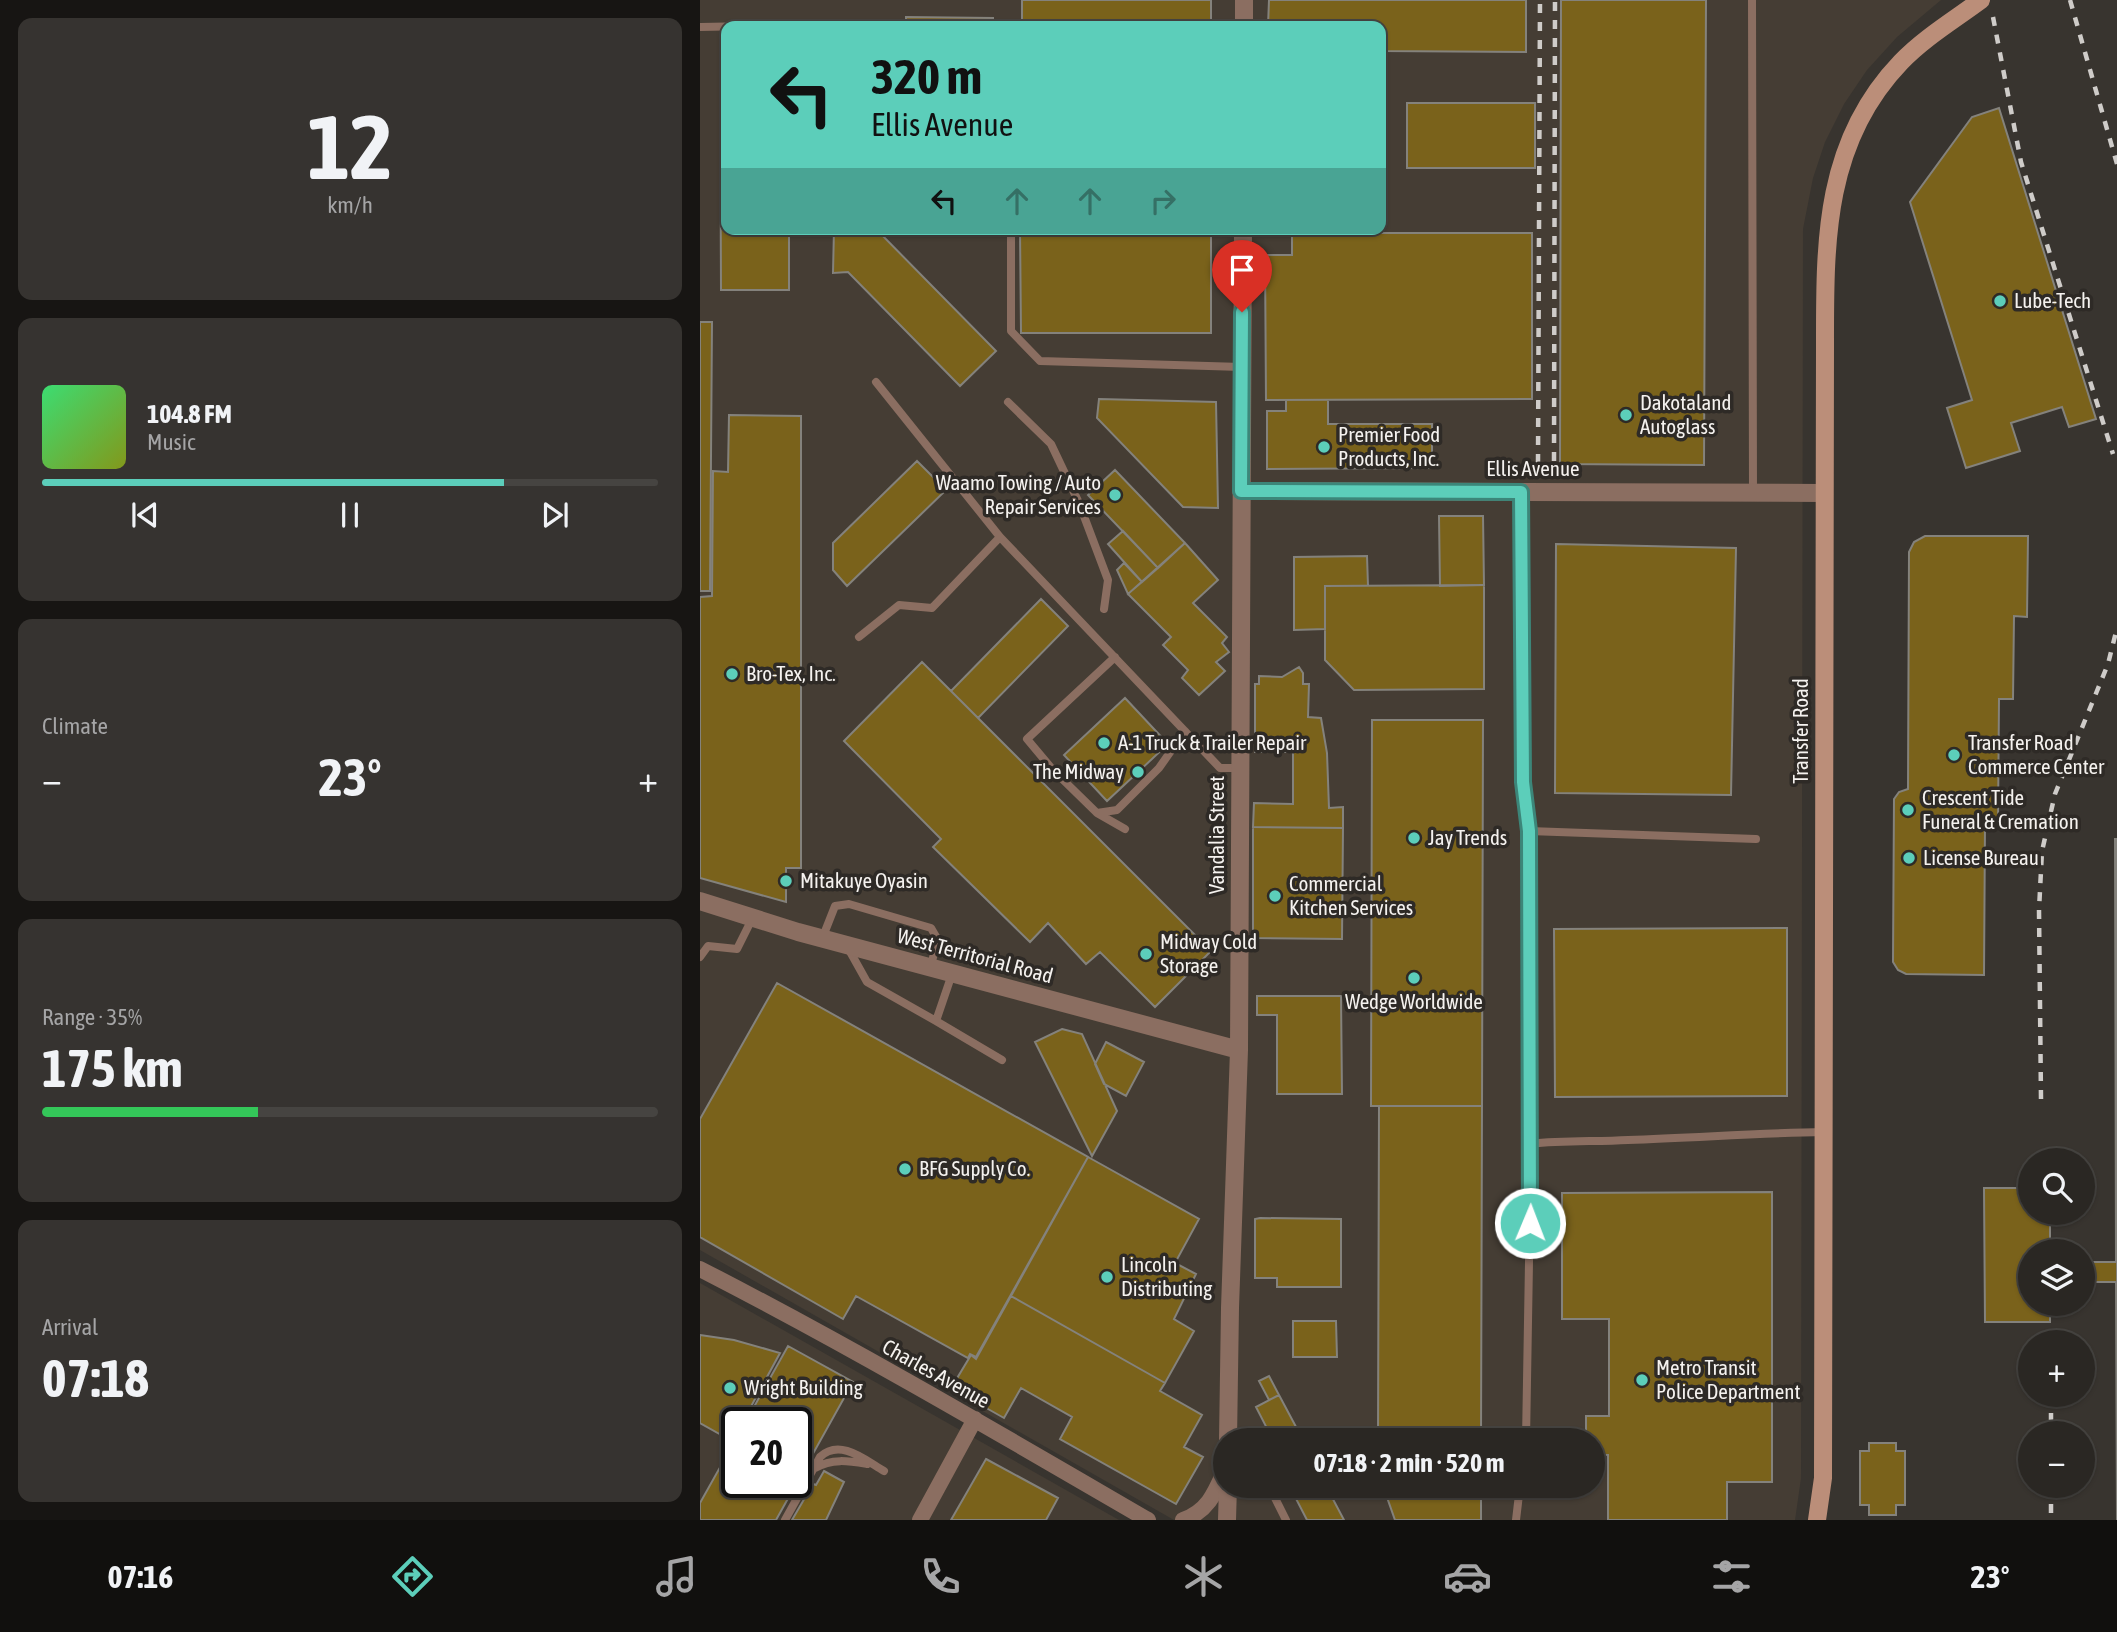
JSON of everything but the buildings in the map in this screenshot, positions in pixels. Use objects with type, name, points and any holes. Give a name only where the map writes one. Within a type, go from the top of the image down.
[{"type":"main road","name":"Transfer Road","points":[[1817,1520],[1823,1478],[1824,493],[1825,257],[1828,224],[1843,159],[1871,100],[1888,77],[1921,44],[1981,0]]},
{"type":"street","points":[[1244,0],[1244,21]]},
{"type":"street","name":"Vandalia Street","points":[[1228,1428],[1239,1050],[1242,235]]},
{"type":"street","name":"Ellis Avenue","points":[[1241,491],[1824,493]]},
{"type":"street","name":"West Territorial Road","points":[[700,901],[822,939],[1239,1050]]},
{"type":"street","name":"Charles Avenue","points":[[700,1269],[778,1309],[975,1419],[1148,1520]]},
{"type":"street","points":[[920,1520],[975,1419]]},
{"type":"street","points":[[1183,1520],[1199,1514],[1213,1494]]},
{"type":"street","points":[[1227,1520],[1228,1498]]},
{"type":"lane","points":[[1752,0],[1754,493]]},
{"type":"lane","points":[[700,27],[721,27]]},
{"type":"lane","points":[[1011,235],[1011,331],[1040,361],[1242,367]]},
{"type":"lane","points":[[876,382],[1000,537],[1220,768],[1240,768]]},
{"type":"lane","points":[[1008,402],[1051,444],[1079,503],[1108,580],[1104,609]]},
{"type":"lane","points":[[1521,492],[1523,782],[1529,831],[1531,1144],[1526,1428]]},
{"type":"lane","points":[[859,637],[899,605],[932,608],[1000,537]]},
{"type":"lane","points":[[1115,657],[1027,739],[1053,770],[1097,813],[1125,830]]},
{"type":"lane","points":[[1097,813],[1117,810],[1159,768],[1185,731]]},
{"type":"lane","points":[[1529,831],[1756,839]]},
{"type":"lane","points":[[822,939],[835,906],[849,904],[931,928],[938,940],[930,968]]},
{"type":"lane","points":[[700,957],[708,946],[737,949],[752,919]]},
{"type":"lane","points":[[847,945],[867,982],[1002,1060]]},
{"type":"lane","points":[[936,1021],[952,974]]},
{"type":"lane","points":[[1531,1144],[1721,1134],[1824,1132]]},
{"type":"lane","points":[[785,1520],[825,1452],[834,1449],[851,1452],[884,1471]]},
{"type":"lane","points":[[1275,1498],[1286,1520]]},
{"type":"lane","points":[[1517,1520],[1519,1498]]},
{"type":"shaded area","points":[[700,0],[1941,0],[1897,37],[1867,70],[1844,104],[1825,142],[1813,178],[1803,229],[1801,1478],[1795,1520],[1174,1520],[700,1250]]},
{"type":"shaded area","points":[[700,1283],[1119,1520],[700,1520]]},
{"type":"railway","points":[[1538,463],[1540,0]]},
{"type":"railway","points":[[1554,461],[1555,0]]},
{"type":"railway","points":[[2070,0],[2117,164]]},
{"type":"railway","points":[[1993,17],[2021,162],[2113,454]]},
{"type":"railway","points":[[2041,1099],[2039,910],[2042,851],[2055,794],[2108,664],[2117,628]]},
{"type":"railway","points":[[2051,1407],[2051,1421]]},
{"type":"railway","points":[[2051,1498],[2051,1520]]},
{"type":"place","name":"Lube-Tech","points":[[2000,301]]},
{"type":"place","name":"Dakotaland Autoglass","points":[[1626,415]]},
{"type":"place","name":"Premier Food Products, Inc.","points":[[1324,447]]},
{"type":"place","name":"Waamo Towing / Auto Repair Services","points":[[1115,495]]},
{"type":"place","name":"Bro-Tex, Inc.","points":[[732,674]]},
{"type":"place","name":"A-1 Truck & Trailer Repair","points":[[1104,743]]},
{"type":"place","name":"Transfer Road Commerce Center","points":[[1954,755]]},
{"type":"place","name":"The Midway","points":[[1138,772]]},
{"type":"place","name":"Crescent Tide Funeral & Cremation","points":[[1908,810]]},
{"type":"place","name":"Jay Trends","points":[[1414,838]]},
{"type":"place","name":"License Bureau","points":[[1909,858]]},
{"type":"place","name":"Mitakuye Oyasin","points":[[786,881]]},
{"type":"place","name":"Commercial Kitchen Services","points":[[1275,896]]},
{"type":"place","name":"Midway Cold Storage","points":[[1146,954]]},
{"type":"place","name":"Wedge Worldwide","points":[[1414,978]]},
{"type":"place","name":"BFG Supply Co.","points":[[905,1169]]},
{"type":"place","name":"Lincoln Distributing","points":[[1107,1277]]},
{"type":"place","name":"Metro Transit Police Department","points":[[1642,1380]]},
{"type":"place","name":"Wright Building","points":[[730,1388]]},
{"type":"route","points":[[1242,312],[1241,491],[1521,492],[1523,782],[1529,825],[1530,1223]]}]
